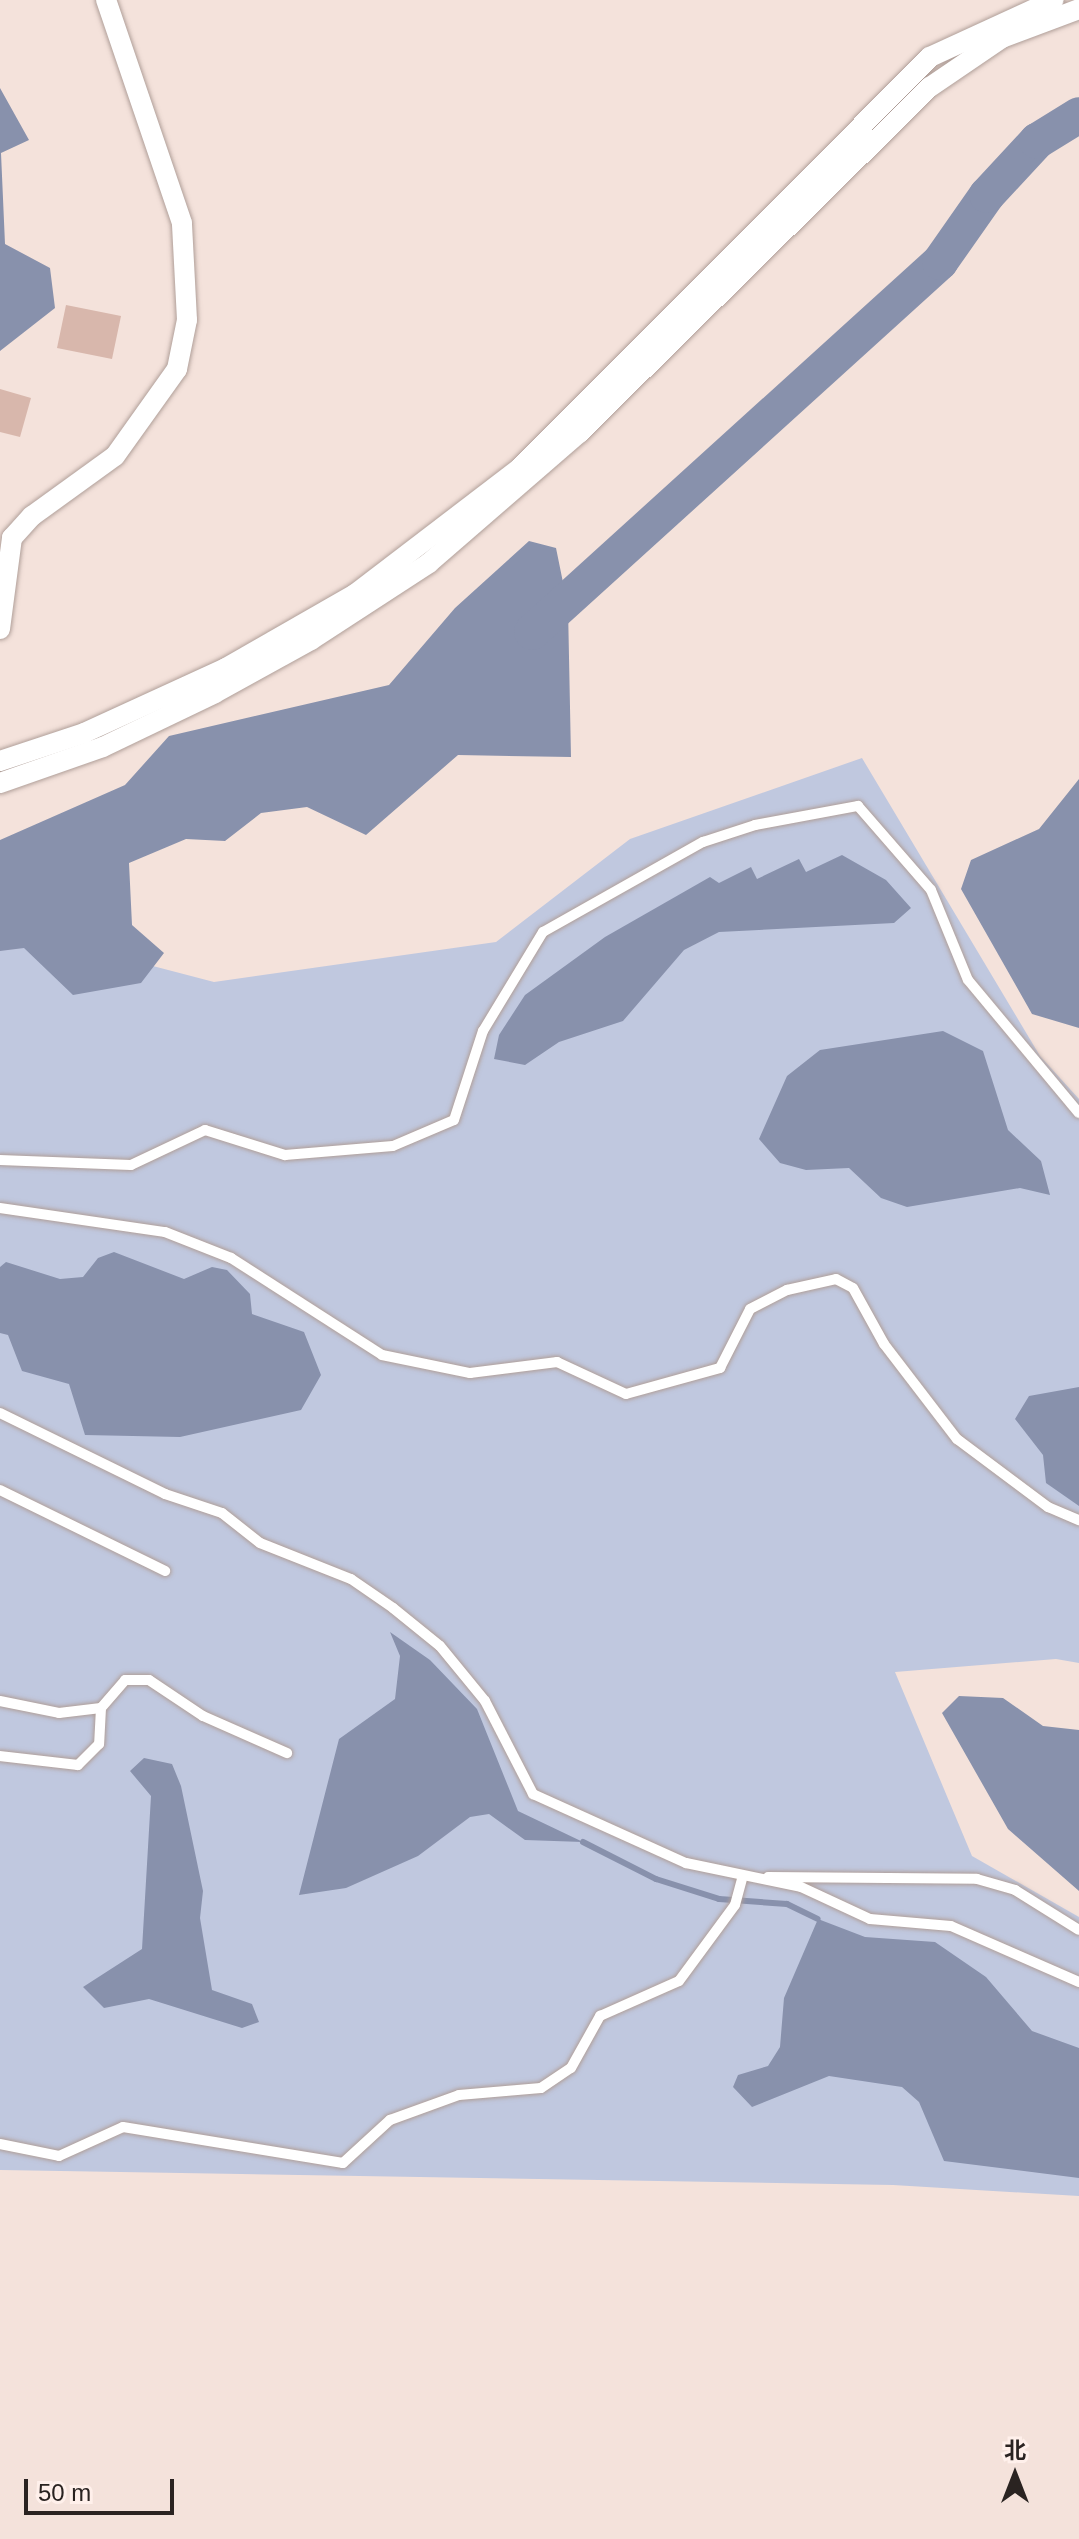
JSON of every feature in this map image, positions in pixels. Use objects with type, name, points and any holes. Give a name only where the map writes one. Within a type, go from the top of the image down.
[{"type":"street","points":[[0,629],[12,538],[32,516],[115,456],[177,369],[187,320],[182,223],[106,0]]},
{"type":"street","points":[[0,761],[84,733],[226,668],[355,594],[520,468],[930,57],[1054,0]]},
{"type":"street","points":[[0,783],[103,747],[215,693],[311,640],[429,563],[579,433],[930,87],[1002,38],[1079,9]]},
{"type":"lane","points":[[0,1160],[131,1165],[205,1130],[285,1155],[393,1146],[454,1120],[483,1031],[543,932],[703,842],[755,825],[858,806],[931,890],[968,980],[1079,1113]]},
{"type":"lane","points":[[0,1208],[165,1232],[231,1258],[382,1355],[470,1373],[557,1362],[626,1394],[720,1368],[750,1309],[787,1290],[836,1279],[853,1288],[884,1344],[957,1439],[1048,1507],[1079,1520]]},
{"type":"lane","points":[[0,1413],[165,1494],[222,1513],[297,1562],[351,1579],[440,1646],[485,1701],[533,1794],[686,1863],[742,1879],[801,1887],[870,1919],[951,1926],[1079,1982]]},
{"type":"lane","points":[[0,1490],[165,1571]]},
{"type":"lane","points":[[0,1756],[78,1765],[99,1744],[101,1708],[125,1680],[149,1680],[203,1716],[287,1753]]},
{"type":"lane","points":[[0,1701],[59,1713],[101,1708]]},
{"type":"lane","points":[[742,1879],[977,1879],[1015,1890],[1079,1930]]},
{"type":"lane","points":[[0,2144],[59,2156],[123,2127],[343,2163],[390,2120],[459,2095],[541,2088],[571,2068],[600,2016],[679,1981],[735,1905],[742,1879]]},
{"type":"shaded area","points":[[0,88],[29,140],[1,153],[5,244],[50,268],[55,308],[0,351]]},
{"type":"shaded area","points":[[529,541],[556,548],[568,607],[571,757],[458,755],[366,835],[307,807],[261,813],[225,841],[186,839],[129,863],[132,925],[164,953],[141,983],[73,995],[24,948],[0,951],[0,840],[125,785],[169,736],[389,685],[455,608]]},
{"type":"shaded area","points":[[862,758],[1040,1056],[1079,1099],[1079,1663],[1056,1659],[895,1672],[972,1856],[1079,1917],[1079,2196],[893,2185],[0,2170],[0,926],[214,982],[496,942],[630,839]]},
{"type":"shaded area","points":[[1079,779],[1079,1028],[1032,1014],[961,889],[971,860],[1039,829]]},
{"type":"shaded area","points":[[842,855],[886,880],[911,908],[894,923],[719,932],[684,950],[623,1021],[559,1042],[525,1065],[494,1059],[499,1035],[525,995],[605,937],[710,877],[719,883],[751,867],[757,879],[799,859],[806,872]]},
{"type":"shaded area","points":[[943,1031],[983,1051],[1008,1130],[1041,1161],[1050,1195],[1020,1188],[907,1207],[881,1198],[849,1168],[806,1170],[780,1163],[759,1139],[787,1076],[820,1050]]},
{"type":"shaded area","points":[[114,1252],[184,1279],[212,1267],[227,1270],[250,1294],[252,1314],[304,1332],[321,1375],[301,1410],[180,1437],[85,1435],[69,1384],[22,1371],[8,1335],[0,1333],[0,1267],[6,1262],[60,1279],[83,1277],[98,1258]]},
{"type":"shaded area","points":[[1079,1387],[1079,1506],[1046,1483],[1043,1455],[1015,1419],[1029,1396]]},
{"type":"shaded area","points":[[390,1632],[430,1660],[477,1709],[518,1811],[583,1842],[525,1840],[489,1814],[470,1817],[418,1856],[346,1888],[299,1895],[339,1739],[395,1699],[400,1656]]},
{"type":"shaded area","points":[[959,1696],[1003,1698],[1043,1726],[1079,1730],[1079,1891],[1008,1829],[942,1713]]},
{"type":"shaded area","points":[[144,1758],[172,1764],[181,1786],[203,1891],[200,1918],[212,1990],[252,2004],[259,2022],[242,2028],[149,1999],[104,2008],[83,1987],[142,1949],[151,1796],[130,1771]]},
{"type":"shaded area","points":[[818,1919],[865,1937],[935,1942],[986,1977],[1032,2031],[1079,2048],[1079,2178],[944,2161],[919,2102],[902,2087],[829,2076],[752,2107],[733,2087],[738,2075],[768,2066],[780,2047],[784,1998]]},
{"type":"building","points":[[66,305],[121,316],[112,359],[57,348]]},
{"type":"building","points":[[0,389],[31,398],[20,437],[0,432]]},
{"type":"waterway","points":[[532,632],[940,262],[987,195],[1037,141],[1079,115]]},
{"type":"waterway","points":[[583,1842],[656,1879],[719,1899],[787,1904],[818,1919]]}]
